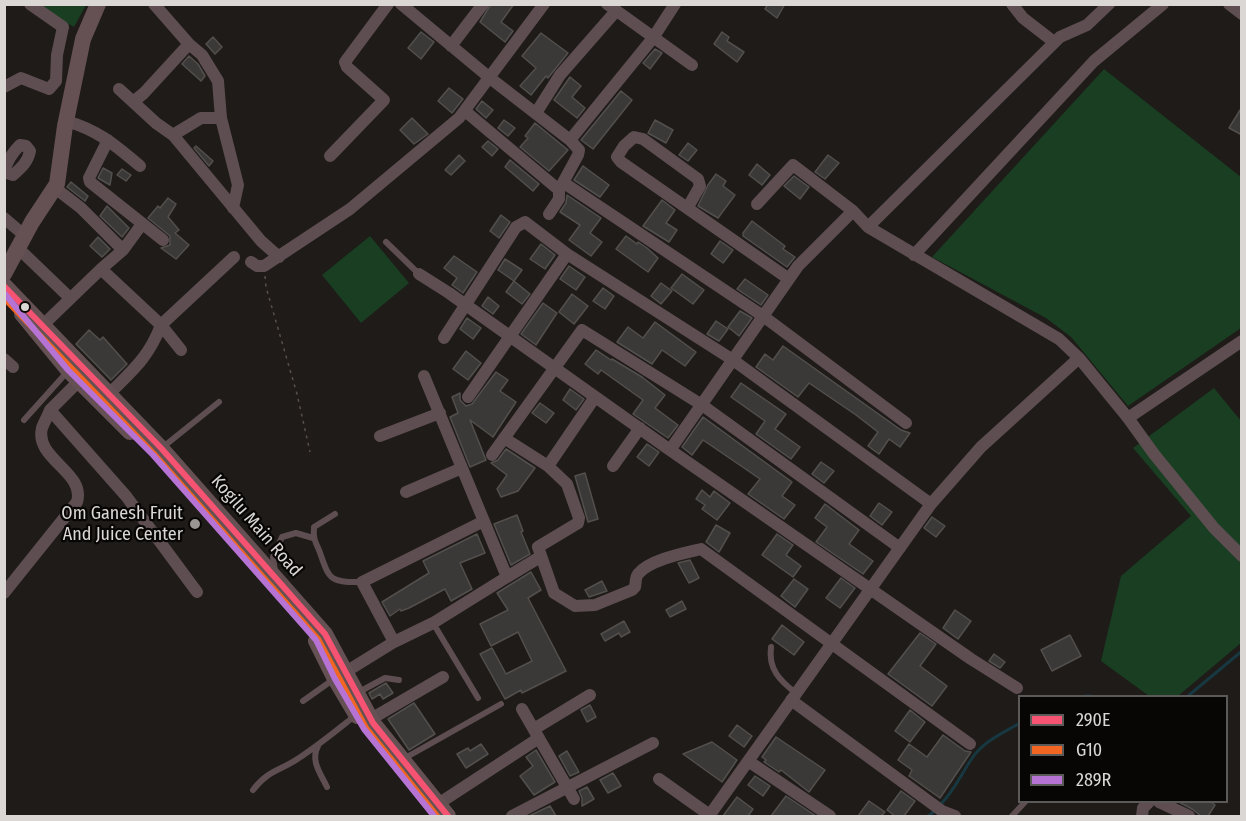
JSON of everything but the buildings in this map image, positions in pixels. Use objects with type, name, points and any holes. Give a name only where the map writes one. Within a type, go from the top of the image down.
[{"type":"main road","points":[[4,274],[57,184],[66,121],[83,39],[98,4]]},
{"type":"main road","name":"Kogilu Main Road","points":[[4,285],[44,324],[68,364],[109,394],[161,448],[325,634],[340,676],[357,693],[364,717],[364,729],[440,812]]},
{"type":"main road","name":"Kogilu Main Road","points":[[4,292],[153,455],[316,640],[364,717],[403,760],[440,812]]},
{"type":"street","points":[[4,87],[21,78],[49,89],[56,81],[63,27],[30,4]]},
{"type":"street","points":[[154,4],[189,44],[202,55],[218,81],[221,118],[238,185],[233,208]]},
{"type":"street","points":[[330,156],[384,100],[347,67],[345,62],[388,4]]},
{"type":"street","points":[[401,4],[490,78],[570,140],[579,150],[559,199],[549,214]]},
{"type":"street","points":[[451,46],[483,4]]},
{"type":"street","points":[[251,262],[257,266],[264,266],[351,209],[459,118],[544,4]]},
{"type":"street","points":[[570,140],[653,38],[675,4]]},
{"type":"street","points":[[1012,4],[1023,18],[1054,42]]},
{"type":"street","points":[[868,227],[1054,42],[1088,25],[1109,4]]},
{"type":"street","points":[[914,255],[1094,60],[1162,4]]},
{"type":"street","points":[[1229,4],[1242,14]]},
{"type":"street","points":[[536,113],[560,75],[610,6],[692,65]]},
{"type":"street","points":[[133,102],[189,44]]},
{"type":"street","points":[[57,69],[77,67]]},
{"type":"street","points":[[119,89],[156,123],[173,135],[261,241],[279,257]]},
{"type":"street","points":[[465,111],[562,187],[763,316],[906,423]]},
{"type":"street","points":[[173,135],[201,118],[221,118]]},
{"type":"street","points":[[66,121],[86,127],[108,140],[140,166]]},
{"type":"street","points":[[688,207],[700,186],[698,179],[643,139],[633,137],[617,157],[621,162],[789,279]]},
{"type":"street","points":[[108,140],[89,178],[90,182],[163,240]]},
{"type":"street","points":[[757,204],[793,165],[853,211],[868,227],[1059,339],[1079,358],[1214,528],[1242,556]]},
{"type":"street","points":[[55,188],[81,208],[123,250]]},
{"type":"street","points":[[670,450],[798,266],[853,211]]},
{"type":"street","points":[[4,218],[21,242],[70,298]]},
{"type":"street","points":[[444,338],[516,227],[525,222],[567,254],[733,360],[931,504]]},
{"type":"street","points":[[44,324],[123,250],[142,224]]},
{"type":"street","points":[[468,397],[567,254]]},
{"type":"street","points":[[109,394],[143,360],[155,342],[161,325],[234,257]]},
{"type":"street","points":[[101,269],[161,325],[180,350]]},
{"type":"street","points":[[419,274],[971,660],[1017,688]]},
{"type":"street","points":[[492,455],[582,330],[702,405],[900,548]]},
{"type":"street","points":[[1128,418],[1242,341]]},
{"type":"street","points":[[659,779],[710,816],[931,504],[981,447],[1079,358]]},
{"type":"street","points":[[4,593],[77,502],[80,493],[76,483],[48,450],[42,438],[42,428],[68,364]]},
{"type":"street","points":[[424,376],[507,577]]},
{"type":"street","points":[[548,466],[595,396]]},
{"type":"street","points":[[50,410],[126,496],[197,592]]},
{"type":"street","points":[[380,436],[440,413]]},
{"type":"street","points":[[614,466],[640,428]]},
{"type":"street","points":[[504,438],[548,466],[567,484],[579,519],[573,527],[540,545],[538,550],[554,593],[575,606],[595,605],[632,590],[639,572],[654,563],[701,549],[970,744]]},
{"type":"street","points":[[406,492],[462,468]]},
{"type":"street","points":[[394,642],[362,582],[484,521]]},
{"type":"street","points":[[340,676],[394,642],[433,623],[540,557]]},
{"type":"street","points":[[364,717],[443,676]]},
{"type":"street","points":[[440,812],[536,734],[591,695]]},
{"type":"street","points":[[794,697],[938,808],[955,816]]},
{"type":"street","points":[[522,709],[574,799]]},
{"type":"street","points":[[512,816],[653,742]]},
{"type":"street","points":[[748,761],[830,816]]},
{"type":"street","points":[[1163,803],[1189,816]]},
{"type":"lane","points":[[387,242],[419,274]]},
{"type":"lane","points":[[24,420],[68,364]]},
{"type":"lane","points":[[161,448],[219,402]]},
{"type":"lane","points":[[335,514],[314,528],[313,538],[328,575],[338,580],[362,582]]},
{"type":"lane","points":[[277,580],[273,557],[282,537],[296,533],[313,538]]},
{"type":"lane","points":[[433,623],[478,698]]},
{"type":"lane","points":[[771,648],[770,659],[775,672],[794,697]]},
{"type":"lane","points":[[303,701],[340,676]]},
{"type":"lane","points":[[357,693],[385,678],[399,680]]},
{"type":"lane","points":[[403,760],[501,704]]},
{"type":"lane","points":[[253,790],[271,771],[286,767],[364,717]]},
{"type":"lane","points":[[318,746],[315,761],[327,787]]},
{"type":"lane","points":[[1012,816],[1023,803]]},
{"type":"path","points":[[264,266],[267,287],[297,394],[310,452]]},
{"type":"green space","points":[[37,5],[86,5],[74,27]]},
{"type":"green space","points":[[1104,69],[1241,177],[1241,328],[1128,406],[1071,337],[1046,318],[932,257]]},
{"type":"green space","points":[[370,236],[409,283],[361,323],[322,275]]},
{"type":"green space","points":[[1214,388],[1241,421],[1241,643],[1179,695],[1148,695],[1101,661],[1121,576],[1191,516],[1133,448]]},
{"type":"waterway","points":[[1189,695],[1242,651]]},
{"type":"waterway","points":[[940,805],[950,794],[977,751],[1018,724]]},
{"type":"waterway","points":[[928,816],[936,810]]},
{"type":"transit line","name":"290E","points":[[4,286],[161,448],[325,634],[373,723],[448,816]]},
{"type":"transit line","name":"289R","points":[[4,293],[68,370],[153,455],[316,640],[364,729],[434,816]]},
{"type":"transit line","name":"G10","points":[[4,298],[154,454],[318,639],[366,728],[437,816]]},
{"type":"place","name":"Om Ganesh Fruit And Juice Center","points":[[195,524]]}]
